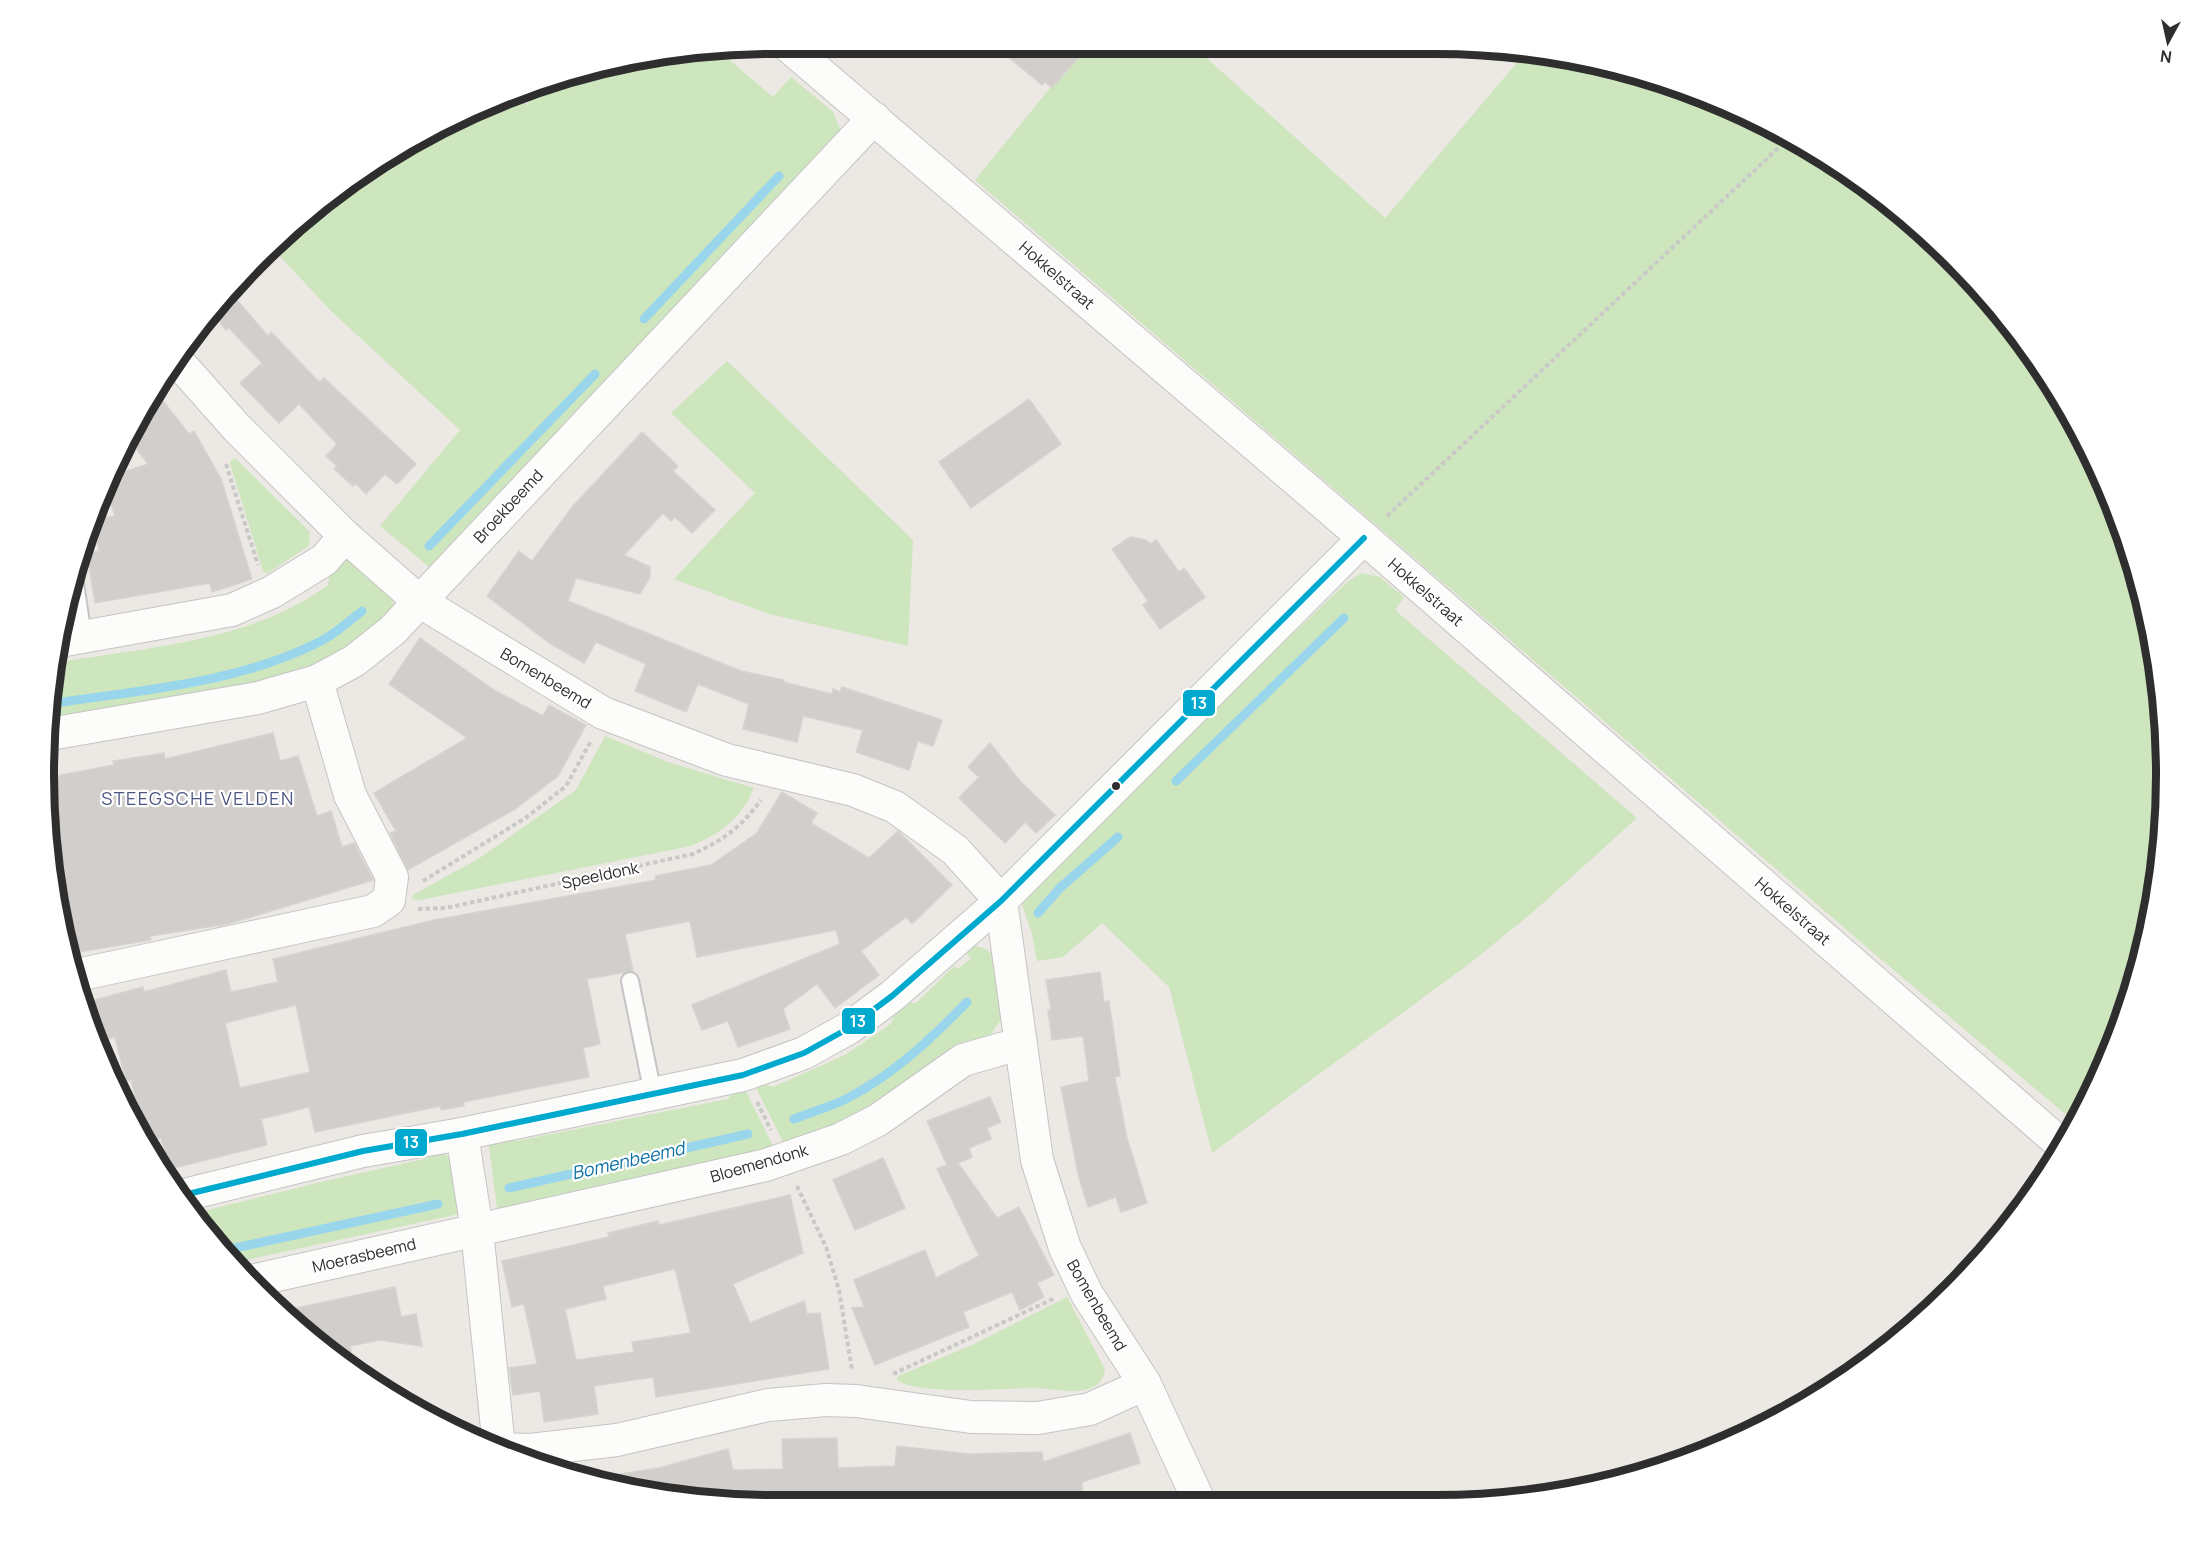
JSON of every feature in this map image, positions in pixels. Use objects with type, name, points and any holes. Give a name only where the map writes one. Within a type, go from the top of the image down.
[{"type":"street","name":"Hokkelstraat","points":[[798,54],[1364,538],[2056,1140]]},
{"type":"street","name":"Broekbeemd","points":[[56,733],[258,698],[318,681],[354,661],[392,631],[874,117]]},
{"type":"street","name":"Bomenbeemd","points":[[182,365],[236,427],[345,536],[419,601],[603,713],[727,760],[853,790],[895,807],[955,850],[1001,901],[1019,1044],[1037,1160],[1065,1248],[1082,1285],[1145,1384],[1196,1495]]},
{"type":"street","points":[[72,639],[232,610],[268,594],[324,560],[345,536]]},
{"type":"street","points":[[189,1194],[363,1151],[462,1134],[743,1075],[804,1053],[849,1028],[892,996],[1001,901],[1364,538]]},
{"type":"street","points":[[83,974],[373,911],[389,900],[392,878],[350,795],[318,681]]},
{"type":"street","name":"Bloemendonk","points":[[477,1230],[766,1165],[841,1139],[878,1120],[963,1060],[1019,1044]]},
{"type":"street","points":[[462,1134],[477,1230],[499,1440]]},
{"type":"street","name":"Moerasbeemd","points":[[260,1279],[477,1230]]},
{"type":"street","points":[[524,1450],[617,1440],[768,1405],[856,1401],[971,1417],[1038,1418],[1090,1409],[1145,1384]]},
{"type":"lane","points":[[72,639],[74,611]]},
{"type":"lane","points":[[630,981],[653,1094]]},
{"type":"path","points":[[1364,538],[1783,144]]},
{"type":"path","points":[[236,427],[223,455],[268,594]]},
{"type":"path","points":[[389,900],[461,859],[527,817],[566,786],[603,713]]},
{"type":"path","name":"Speeldonk","points":[[389,900],[412,909],[446,908],[693,854],[719,842],[742,826],[764,796],[774,771]]},
{"type":"path","points":[[743,1075],[826,1247],[839,1290],[856,1401],[888,1376],[1082,1285]]},
{"type":"green space","points":[[1078,54],[1202,54],[1385,218],[1520,59],[1576,68],[1667,92],[1754,128],[1836,175],[1911,233],[1977,299],[2035,374],[2059,414],[2082,456],[2118,543],[2142,634],[2150,680],[2156,774],[2150,869],[2142,915],[2118,1006],[2082,1093],[2069,1117],[1883,961],[975,180]]},
{"type":"green space","points":[[725,56],[773,97],[791,77],[833,112],[842,133],[435,572],[380,526],[460,430],[331,311],[277,253],[336,203],[374,175],[414,151],[456,128],[499,109],[521,100],[527,105],[535,95],[588,79],[680,60]]},
{"type":"green space","points":[[727,361],[913,540],[908,646],[769,614],[674,579],[755,493],[671,413]]},
{"type":"green space","points":[[236,459],[310,532],[309,545],[306,548],[267,574],[263,571],[231,467],[230,462]]},
{"type":"green space","points":[[347,557],[393,599],[394,611],[352,648],[276,682],[56,723],[63,662],[161,646],[232,631],[298,604],[328,585],[330,570]]},
{"type":"green space","points":[[1361,573],[1380,577],[1404,597],[1395,610],[1637,818],[1532,913],[1469,964],[1212,1153],[1169,987],[1102,923],[1063,957],[1037,961],[1032,934],[1019,895],[1346,583]]},
{"type":"green space","points":[[605,736],[668,762],[754,788],[743,808],[729,824],[691,846],[420,900],[412,899],[413,895],[481,857],[576,790]]},
{"type":"green space","points":[[970,944],[986,949],[993,955],[1002,1018],[991,1034],[962,1044],[861,1115],[785,1146],[753,1082],[773,1087],[845,1055],[892,1023],[894,1007],[903,1002],[916,1003],[954,966],[958,969],[971,958],[960,947]]},
{"type":"green space","points":[[743,1085],[775,1150],[506,1211],[497,1208],[488,1139],[501,1133],[516,1141],[728,1099],[736,1088]]},
{"type":"green space","points":[[442,1151],[452,1160],[459,1214],[243,1261],[202,1212],[321,1182],[424,1159]]},
{"type":"green space","points":[[1067,1297],[1105,1369],[1102,1380],[1093,1387],[1079,1391],[1034,1388],[942,1390],[908,1385],[897,1380],[898,1376],[972,1345]]},
{"type":"building","points":[[1005,54],[1081,54],[1052,88],[1045,82],[1042,85]]},
{"type":"building","points":[[234,297],[268,336],[271,332],[319,382],[324,378],[416,464],[397,484],[385,474],[366,494],[355,483],[353,486],[334,469],[337,466],[326,456],[337,444],[299,404],[279,423],[240,383],[262,363],[229,328],[226,330],[217,319]]},
{"type":"building","points":[[161,398],[189,434],[194,431],[221,479],[252,579],[212,592],[210,583],[95,603],[88,558],[89,553],[99,551],[96,534],[101,518],[115,516],[109,499],[120,473],[148,464],[134,445]]},
{"type":"building","points":[[1029,399],[1061,444],[971,508],[939,462]]},
{"type":"building","points":[[642,432],[678,466],[673,471],[715,510],[692,533],[675,517],[671,521],[663,513],[624,555],[650,567],[650,577],[640,594],[576,578],[568,601],[741,671],[784,680],[783,682],[832,694],[833,689],[840,692],[842,687],[942,720],[933,746],[918,741],[909,770],[856,752],[863,730],[803,716],[797,742],[743,729],[749,704],[698,684],[686,712],[635,691],[646,664],[596,642],[584,663],[551,644],[487,596],[519,551],[532,561],[573,506]]},
{"type":"building","points":[[1130,537],[1146,540],[1150,544],[1156,540],[1179,572],[1184,568],[1205,597],[1160,629],[1143,605],[1148,601],[1112,549]]},
{"type":"building","points":[[420,638],[494,690],[543,716],[549,705],[586,725],[558,776],[515,809],[408,870],[390,833],[396,831],[374,793],[467,738],[389,684]]},
{"type":"building","points":[[273,733],[280,761],[298,756],[317,816],[331,811],[342,847],[354,843],[373,880],[228,924],[150,936],[151,940],[77,952],[60,869],[54,776],[114,765],[113,761],[164,753],[165,759]]},
{"type":"building","points":[[990,743],[1020,781],[1055,815],[1036,833],[1025,822],[1005,843],[959,798],[979,777],[968,767]]},
{"type":"building","points":[[782,792],[817,813],[811,823],[869,858],[898,831],[952,885],[912,924],[906,917],[861,951],[879,975],[835,1008],[817,984],[783,1009],[790,1029],[738,1047],[728,1021],[702,1030],[692,1005],[840,944],[836,930],[697,957],[690,921],[625,934],[633,971],[587,979],[600,1044],[583,1048],[589,1077],[463,1102],[464,1106],[441,1110],[440,1106],[315,1132],[309,1107],[261,1119],[267,1145],[171,1168],[161,1138],[154,1140],[138,1112],[131,1080],[126,1081],[115,1037],[105,1040],[91,1001],[143,987],[144,992],[226,970],[231,992],[278,982],[273,959],[434,920],[656,880],[655,876],[711,865],[757,833]],"holes":[[[296,1005],[310,1072],[240,1088],[225,1023]]]},
{"type":"building","points":[[1100,972],[1104,1002],[1109,1001],[1120,1076],[1115,1077],[1127,1138],[1147,1203],[1121,1212],[1116,1197],[1088,1207],[1078,1174],[1061,1087],[1089,1081],[1083,1036],[1052,1040],[1048,1010],[1051,1010],[1046,980]]},
{"type":"building","points":[[990,1097],[1001,1122],[987,1128],[991,1139],[969,1148],[972,1157],[958,1163],[997,1218],[1019,1207],[1054,1275],[1037,1283],[1044,1297],[1020,1310],[1012,1292],[963,1312],[969,1327],[875,1365],[852,1308],[864,1307],[854,1280],[925,1250],[936,1278],[979,1256],[937,1169],[947,1165],[927,1121]]},
{"type":"building","points":[[883,1158],[905,1208],[855,1230],[833,1180]]},
{"type":"building","points":[[790,1195],[803,1253],[733,1284],[750,1323],[804,1301],[807,1314],[820,1313],[829,1369],[656,1397],[653,1377],[594,1386],[598,1414],[544,1422],[540,1391],[513,1395],[509,1368],[537,1364],[524,1304],[512,1307],[502,1261],[609,1237],[608,1233],[658,1221],[659,1225]],"holes":[[[675,1269],[691,1333],[632,1342],[634,1352],[576,1360],[565,1309],[606,1299],[603,1286]]]},
{"type":"building","points":[[395,1287],[401,1317],[416,1314],[422,1346],[380,1340],[350,1346],[352,1356],[350,1356],[292,1309]]},
{"type":"building","points":[[1130,1433],[1140,1463],[1082,1482],[1082,1495],[837,1495],[836,1493],[774,1495],[680,1489],[611,1476],[659,1468],[728,1449],[733,1470],[783,1469],[782,1439],[837,1438],[838,1468],[895,1466],[897,1446],[968,1454],[1042,1452],[1043,1462]]},
{"type":"waterway","points":[[644,319],[779,176]]},
{"type":"waterway","points":[[429,546],[595,374]]},
{"type":"waterway","points":[[58,703],[186,684],[253,668],[286,657],[323,640],[362,611]]},
{"type":"waterway","points":[[1176,781],[1344,618]]},
{"type":"waterway","points":[[1038,913],[1060,888],[1118,837]]},
{"type":"waterway","points":[[794,1119],[840,1102],[880,1079],[925,1043],[967,1002]]},
{"type":"waterway","name":"Bomenbeemd","points":[[509,1188],[748,1134]]},
{"type":"waterway","points":[[232,1249],[438,1204]]},
{"type":"transit line","name":"13","points":[[189,1194],[363,1151],[462,1134],[743,1075],[804,1053],[849,1028],[892,996],[1001,901],[1364,538]]},
{"type":"district","name":"STEEGSCHE VELDEN","points":[[198,799]]}]
